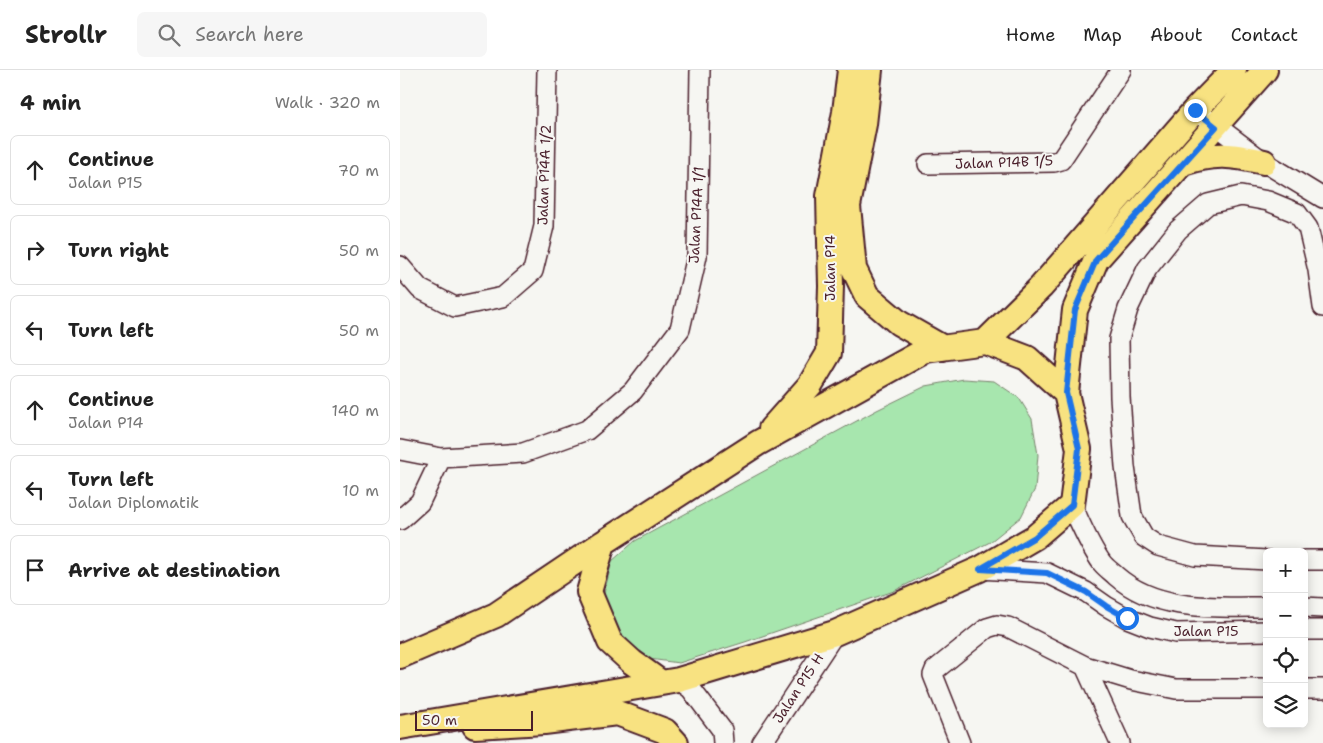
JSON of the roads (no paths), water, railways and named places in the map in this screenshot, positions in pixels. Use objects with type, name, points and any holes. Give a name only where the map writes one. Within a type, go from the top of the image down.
[{"type":"main road","name":"Jalan P14","points":[[758,443],[810,385],[829,352],[831,286],[829,196],[845,112],[850,70]]},
{"type":"main road","name":"Jalan P14","points":[[870,70],[864,124],[848,206],[854,269],[867,296],[899,323],[943,348]]},
{"type":"main road","points":[[984,342],[1042,287],[1195,110],[1234,70]]},
{"type":"main road","points":[[411,725],[670,681],[835,633],[980,569],[1035,537],[1072,505],[1079,449],[1066,393],[1075,310],[1096,260],[1265,70]]},
{"type":"main road","points":[[1183,163],[1205,157],[1229,155],[1264,162]]},
{"type":"main road","points":[[400,656],[496,616],[758,443],[926,350],[984,342],[1027,358],[1066,393]]},
{"type":"main road","points":[[603,544],[589,592],[610,642],[632,662],[670,681]]},
{"type":"main road","points":[[411,725],[485,726],[544,722],[617,713],[665,730],[676,743]]},
{"type":"street","name":"Jalan P14A 1/2","points":[[400,266],[420,289],[455,307],[503,298],[533,271],[544,226],[546,70]]},
{"type":"street","name":"Jalan P14A 1/1","points":[[400,450],[441,458],[524,453],[587,430],[634,391],[680,329],[698,256],[700,70]]},
{"type":"street","name":"Jalan P14B 1/5","points":[[928,164],[1054,162],[1061,160],[1121,70]]},
{"type":"street","points":[[1195,110],[1264,162],[1323,198]]},
{"type":"street","points":[[1263,560],[1195,556],[1158,546],[1144,537],[1132,516],[1125,467],[1118,339],[1128,309],[1147,269],[1178,230],[1208,204],[1240,196],[1268,201],[1297,213],[1303,220],[1308,228],[1318,270],[1323,308]]},
{"type":"street","points":[[400,520],[420,502],[441,458]]},
{"type":"street","name":"Jalan P15","points":[[1072,505],[1086,538],[1104,564],[1129,587],[1158,600],[1198,607],[1263,607]]},
{"type":"street","points":[[1308,560],[1323,560]]},
{"type":"street","name":"Jalan P15","points":[[980,569],[1047,573],[1086,592],[1127,618],[1176,633],[1263,631]]},
{"type":"street","points":[[1308,607],[1323,608]]},
{"type":"street","points":[[960,743],[933,675],[935,670],[987,628],[997,625],[1008,627],[1085,666],[1131,680],[1176,689],[1263,689]]},
{"type":"street","points":[[1308,630],[1323,630]]},
{"type":"street","name":"Jalan P15 H","points":[[762,743],[835,633]]},
{"type":"street","points":[[1085,666],[1120,743]]},
{"type":"street","points":[[670,681],[691,689],[722,730],[723,743]]},
{"type":"street","points":[[1308,689],[1323,689]]}]
